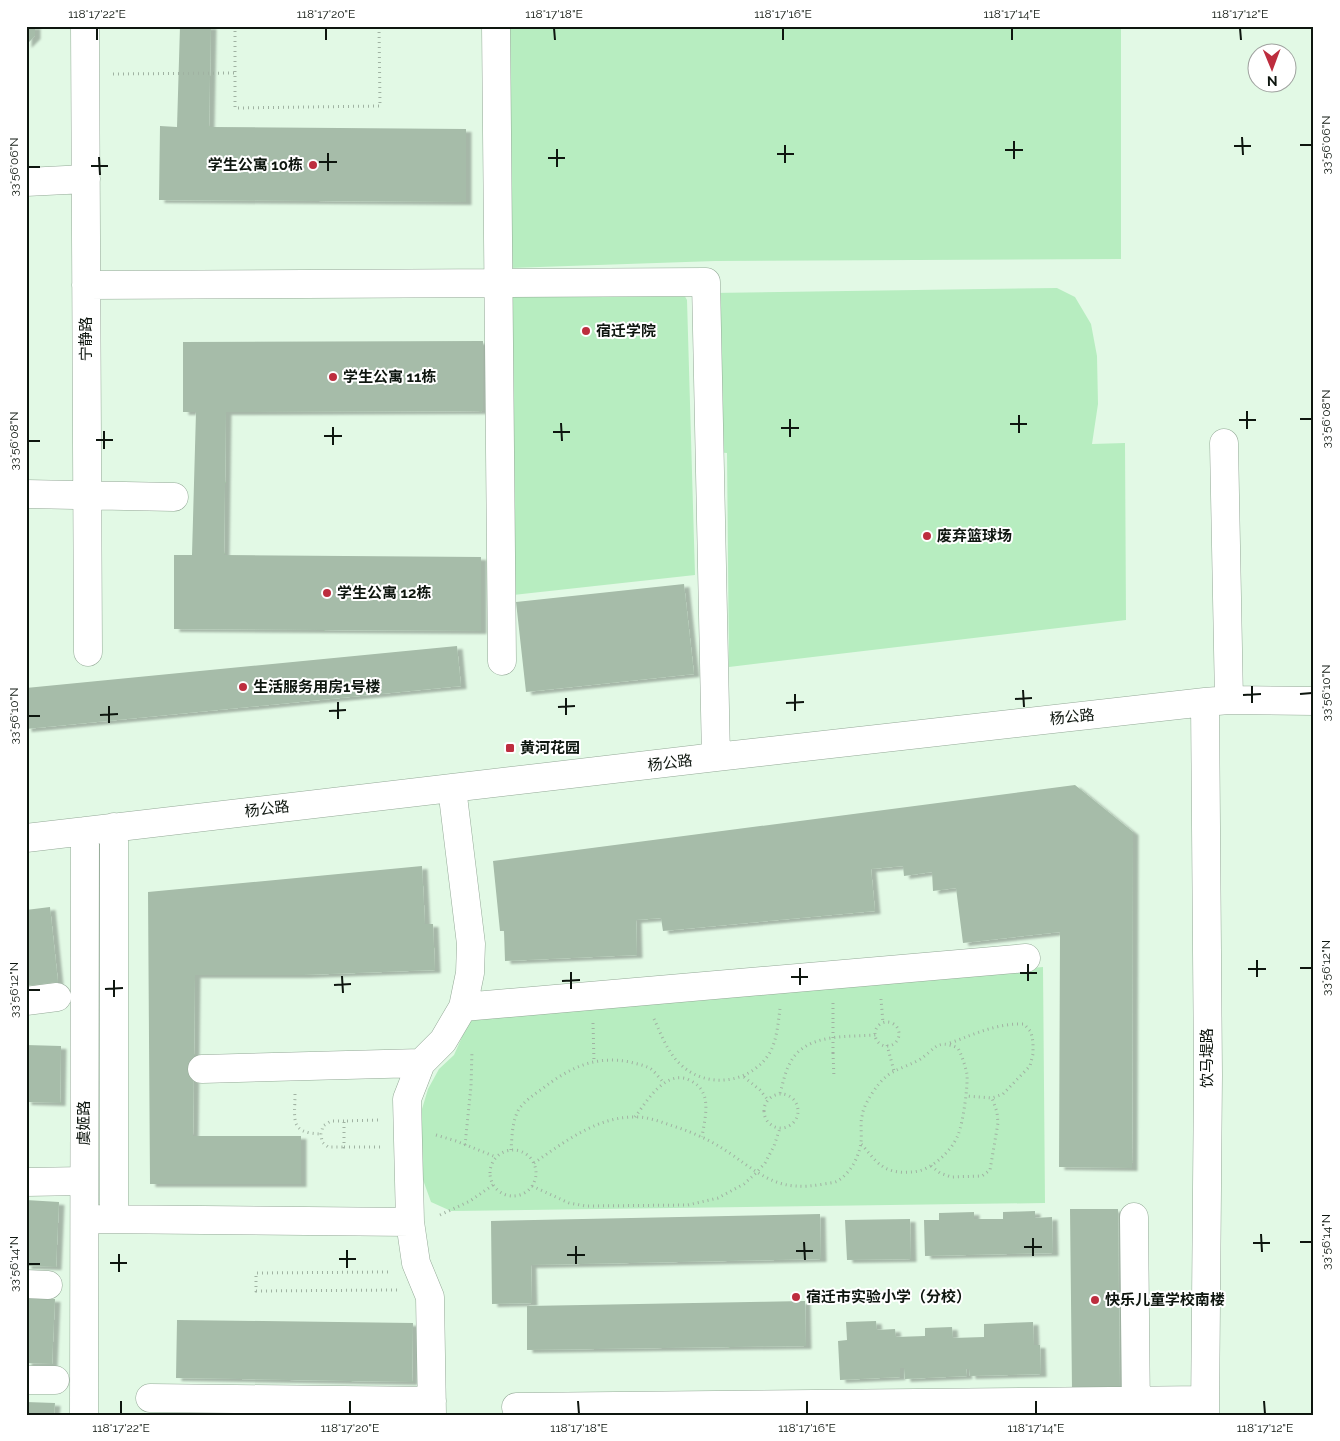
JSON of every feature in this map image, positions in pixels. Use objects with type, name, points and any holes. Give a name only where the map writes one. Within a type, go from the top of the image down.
[{"type":"street","name":"宁静路","points":[[85,26],[88,652]]},
{"type":"street","points":[[496,26],[502,660]]},
{"type":"street","points":[[26,182],[86,180]]},
{"type":"street","points":[[86,285],[706,282],[716,757]]},
{"type":"street","name":"饮马堤路","points":[[1205,1407],[1208,1075],[1224,442]]},
{"type":"street","points":[[26,494],[174,497]]},
{"type":"street","name":"杨公路","points":[[26,838],[716,757],[1217,701],[1314,702]]},
{"type":"street","points":[[150,1398],[432,1408],[430,1297],[416,1263],[410,1222],[407,1099],[421,1063],[443,1041],[463,1007],[470,973],[471,944],[452,788]]},
{"type":"street","points":[[114,827],[114,1219]]},
{"type":"street","name":"虞姬路","points":[[84,1415],[85,831]]},
{"type":"street","points":[[463,1007],[1026,958]]},
{"type":"street","points":[[26,1001],[58,997]]},
{"type":"street","points":[[202,1069],[421,1063]]},
{"type":"street","points":[[26,1182],[84,1181]]},
{"type":"street","points":[[1134,1217],[1136,1408]]},
{"type":"street","points":[[84,1219],[410,1222]]},
{"type":"street","points":[[26,1380],[55,1380]]},
{"type":"street","points":[[516,1407],[1205,1407]]},
{"type":"path","points":[[235,26],[235,108],[380,106],[379,26]]},
{"type":"path","points":[[105,74],[235,73]]},
{"type":"path","points":[[641,991],[668,1049],[678,1062],[694,1074],[717,1080],[728,1080],[744,1076],[764,1061],[770,1052],[777,1028],[783,979]]},
{"type":"path","points":[[592,996],[594,1062]]},
{"type":"path","points":[[833,1022],[834,1078]]},
{"type":"path","points":[[889,1022],[895,1024],[899,1035],[893,1044],[887,1045],[881,1044],[876,1035],[878,1026],[889,1022]]},
{"type":"path","points":[[534,1163],[591,1127],[635,1117],[647,1118],[708,1139],[756,1173],[772,1181],[791,1186],[811,1186],[837,1182],[857,1160],[861,1144],[862,1114],[887,1074],[920,1059],[935,1046],[949,1044],[991,1027],[1024,1024],[1031,1032],[1033,1048],[1030,1066],[1003,1094],[992,1098],[966,1096]]},
{"type":"path","points":[[780,1093],[790,1062],[798,1051],[811,1043],[829,1038],[876,1035]]},
{"type":"path","points":[[861,1144],[882,1166],[893,1170],[919,1172],[943,1158],[958,1135],[966,1096],[967,1075],[963,1059],[958,1048],[949,1044]]},
{"type":"path","points":[[887,1045],[894,1071]]},
{"type":"path","points":[[465,1145],[471,1086],[472,1050]]},
{"type":"path","points":[[511,1150],[514,1121],[519,1110],[528,1099],[559,1075],[582,1064],[604,1060],[642,1064],[651,1069],[664,1083]]},
{"type":"path","points":[[294,1067],[295,1121],[297,1127],[301,1132],[321,1134]]},
{"type":"path","points":[[691,1081],[694,1074]]},
{"type":"path","points":[[744,1076],[768,1100]]},
{"type":"path","points":[[635,1117],[664,1083],[674,1078],[686,1078],[701,1088],[705,1098],[706,1109],[702,1137]]},
{"type":"path","points":[[780,1093],[789,1096],[796,1102],[798,1111],[796,1120],[789,1126],[780,1128],[772,1125],[766,1119],[764,1110],[768,1100],[780,1093]]},
{"type":"path","points":[[931,1166],[940,1173],[951,1177],[982,1176],[990,1170],[998,1123],[997,1112],[992,1098]]},
{"type":"path","points":[[408,1132],[344,1147],[328,1147],[322,1142],[321,1134],[323,1126],[331,1121],[344,1121],[408,1132],[456,1141],[496,1157]]},
{"type":"path","points":[[344,1121],[344,1147]]},
{"type":"path","points":[[532,1186],[569,1203],[586,1206],[688,1205],[718,1198],[744,1184],[756,1173],[774,1146],[780,1128]]},
{"type":"path","points":[[507,1150],[511,1150],[520,1150],[532,1157],[537,1168],[536,1182],[528,1192],[515,1197],[502,1194],[493,1185],[490,1175],[491,1165],[496,1157],[507,1150]]},
{"type":"path","points":[[440,1215],[470,1201],[493,1185]]},
{"type":"path","points":[[256,1273],[424,1281],[256,1292],[256,1273]]},
{"type":"green space","points":[[509,26],[1121,26],[1121,259],[715,261],[510,268]]},
{"type":"green space","points":[[1057,288],[1075,297],[1091,324],[1097,356],[1098,404],[1092,444],[1125,443],[1126,620],[729,667],[727,453],[716,452],[711,293]]},
{"type":"green space","points":[[683,293],[687,300],[695,575],[513,595],[507,295]]},
{"type":"green space","points":[[1043,967],[1045,1203],[451,1211],[431,1202],[422,1177],[422,1109],[428,1089],[439,1069],[454,1055],[468,1017]]},
{"type":"building","points":[[26,26],[35,26],[35,36],[26,45]]},
{"type":"building","name":"学生公寓 10栋","points":[[180,26],[211,26],[209,127],[466,129],[466,202],[159,200],[160,126],[177,127]]},
{"type":"building","points":[[483,341],[483,411],[226,412],[224,555],[481,557],[481,631],[174,629],[174,555],[192,555],[196,412],[183,412],[183,342]]},
{"type":"building","points":[[684,584],[694,674],[526,692],[516,602]]},
{"type":"building","name":"生活服务用房1号楼","points":[[457,646],[461,686],[26,729],[26,688]]},
{"type":"building","points":[[1075,785],[1133,832],[1132,1168],[1059,1167],[1060,932],[963,943],[956,888],[933,891],[932,872],[904,876],[903,866],[871,869],[875,911],[663,931],[661,918],[636,920],[637,955],[505,961],[504,931],[500,931],[493,861]]},
{"type":"building","points":[[422,866],[425,924],[433,924],[435,970],[303,975],[195,975],[193,1136],[301,1136],[301,1184],[150,1184],[148,892]]},
{"type":"building","points":[[50,907],[58,982],[26,986],[26,910]]},
{"type":"building","points":[[26,1045],[61,1046],[60,1103],[26,1102]]},
{"type":"building","points":[[26,1200],[59,1202],[56,1267],[26,1266]]},
{"type":"building","name":"快乐儿童学校南楼","points":[[1070,1209],[1118,1209],[1120,1391],[1072,1391]]},
{"type":"building","points":[[1035,1211],[1035,1218],[1052,1217],[1053,1253],[925,1256],[924,1220],[939,1220],[939,1213],[974,1212],[974,1219],[1003,1219],[1003,1212]]},
{"type":"building","points":[[820,1214],[821,1259],[531,1265],[532,1303],[492,1304],[491,1221]]},
{"type":"building","points":[[910,1219],[911,1259],[847,1260],[845,1220]]},
{"type":"building","points":[[26,1298],[55,1299],[52,1364],[26,1363]]},
{"type":"building","points":[[805,1301],[806,1346],[527,1350],[527,1306]]},
{"type":"building","points":[[177,1320],[413,1323],[412,1382],[176,1378]]},
{"type":"building","points":[[876,1321],[877,1330],[895,1329],[896,1337],[925,1336],[925,1328],[952,1327],[953,1338],[984,1337],[984,1324],[1033,1322],[1034,1345],[1040,1345],[1041,1374],[970,1376],[969,1369],[966,1369],[967,1376],[905,1379],[904,1368],[900,1368],[900,1377],[840,1380],[838,1341],[847,1340],[846,1322]]},
{"type":"building","points":[[26,1402],[55,1403],[54,1415],[26,1415]]},
{"type":"place","name":"学生公寓 10栋","points":[[313,165]]},
{"type":"place","name":"宿迁学院","points":[[586,331]]},
{"type":"place","name":"学生公寓 11栋","points":[[333,377]]},
{"type":"place","name":"废弃篮球场","points":[[927,536]]},
{"type":"place","name":"学生公寓 12栋","points":[[327,593]]},
{"type":"place","name":"生活服务用房1号楼","points":[[243,687]]},
{"type":"place","name":"黄河花园","points":[[510,748]]},
{"type":"place","name":"宿迁市实验小学（分校）","points":[[796,1297]]},
{"type":"place","name":"快乐儿童学校南楼","points":[[1095,1300]]}]
